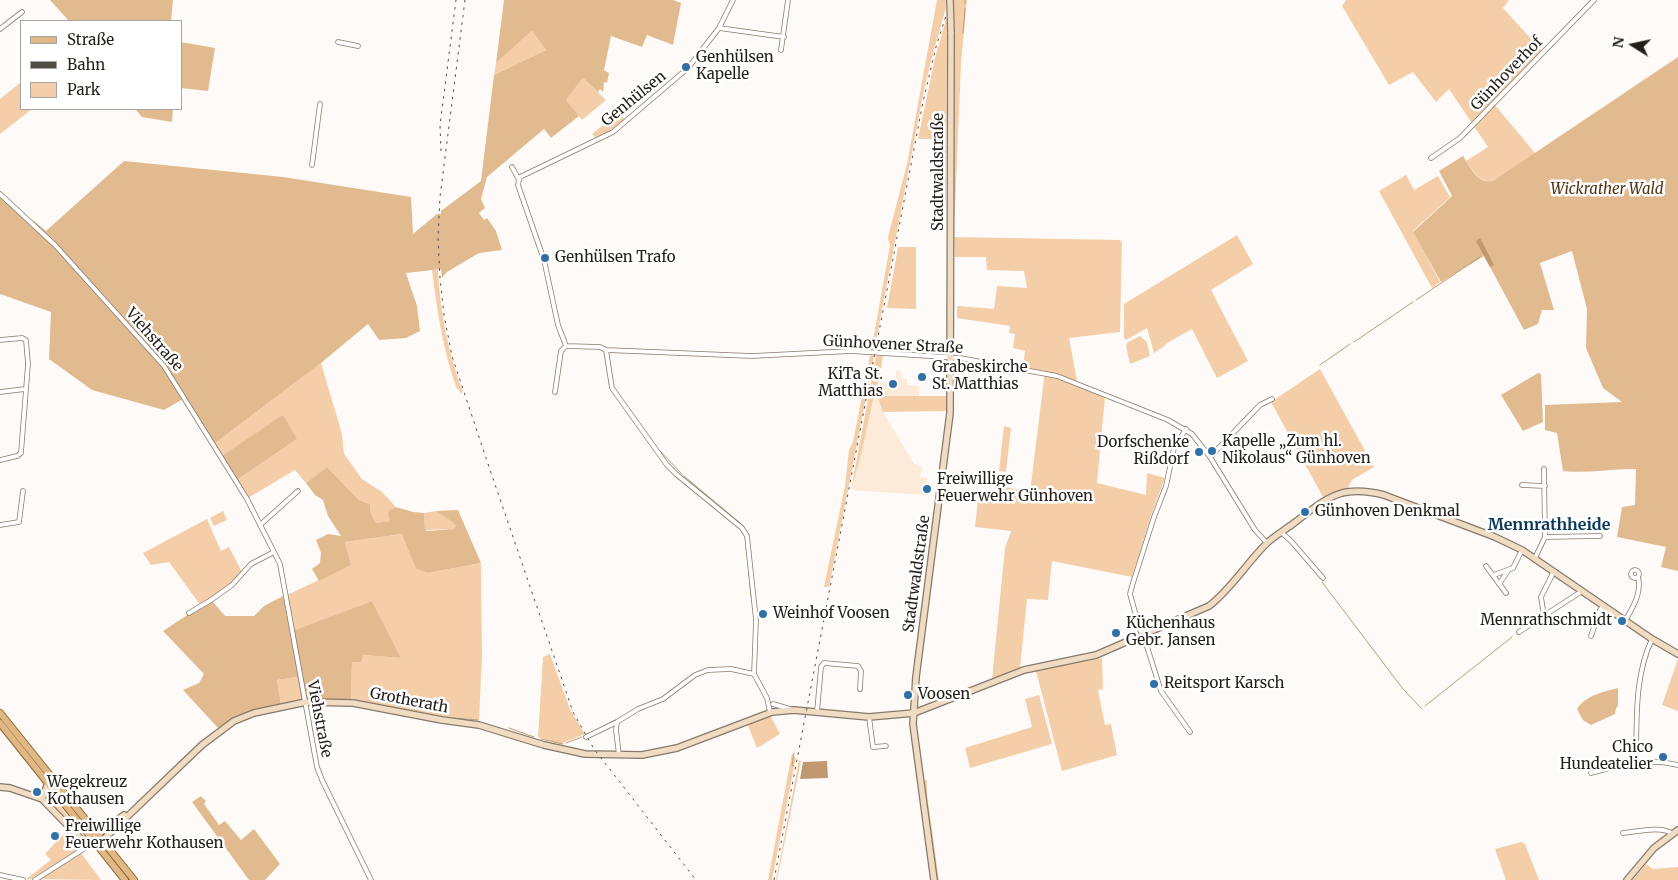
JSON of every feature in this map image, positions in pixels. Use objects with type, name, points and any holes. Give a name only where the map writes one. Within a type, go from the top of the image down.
[{"type":"main road","points":[[0,714],[134,880]]},
{"type":"main road","points":[[0,723],[48,783],[90,841],[125,880]]},
{"type":"street","name":"Genhülsen","points":[[519,180],[520,177],[613,132],[680,76],[719,28],[733,0]]},
{"type":"street","points":[[782,50],[788,0]]},
{"type":"street","name":"Stadtwaldstraße","points":[[934,880],[916,750],[914,713],[919,649],[948,433],[951,358],[950,0]]},
{"type":"street","name":"Günhoverhof","points":[[1430,158],[1460,138],[1594,0]]},
{"type":"street","points":[[0,29],[22,12]]},
{"type":"street","points":[[719,28],[784,37]]},
{"type":"street","points":[[338,42],[358,46]]},
{"type":"street","points":[[312,165],[320,104]]},
{"type":"street","points":[[512,167],[519,180],[518,185],[544,260],[558,325],[566,346]]},
{"type":"street","name":"Viehstraße","points":[[0,194],[55,245],[164,366],[248,499],[280,564],[313,752],[322,780],[371,880]]},
{"type":"street","points":[[0,340],[22,338],[26,340],[28,364],[21,453],[17,456],[0,460]]},
{"type":"street","points":[[555,392],[561,351],[566,346],[600,346],[606,350],[612,388],[658,452],[676,474],[742,528],[747,536],[756,620],[754,674],[773,712]]},
{"type":"street","name":"Günhovener Straße","points":[[606,350],[752,356],[851,351],[960,358],[1057,376],[1186,429],[1210,457],[1255,530],[1267,543]]},
{"type":"street","points":[[0,392],[26,389]]},
{"type":"street","points":[[1210,457],[1260,405],[1272,399]]},
{"type":"street","points":[[1186,429],[1174,448],[1166,486],[1154,517],[1130,594],[1161,691],[1190,732]]},
{"type":"street","points":[[1535,558],[1545,537],[1544,469]]},
{"type":"street","points":[[1522,486],[1545,486]]},
{"type":"street","points":[[767,698],[773,704],[794,710],[869,717],[914,713],[1024,670],[1096,655],[1209,606],[1219,598],[1267,543],[1322,501],[1337,493],[1352,490],[1384,495],[1495,537],[1522,550],[1625,621],[1678,654]]},
{"type":"street","points":[[0,525],[19,522],[23,491]]},
{"type":"street","points":[[260,525],[298,491]]},
{"type":"street","points":[[1282,533],[1292,541],[1323,578]]},
{"type":"street","points":[[1545,537],[1600,536]]},
{"type":"street","points":[[1494,575],[1513,568],[1522,550]]},
{"type":"street","points":[[189,613],[212,600],[232,585],[251,564],[274,552]]},
{"type":"street","points":[[1486,566],[1506,593]]},
{"type":"street","points":[[1500,584],[1508,570]]},
{"type":"street","points":[[1544,616],[1541,597],[1554,571]]},
{"type":"street","points":[[1625,621],[1638,595],[1638,577]]},
{"type":"street","points":[[1519,632],[1582,591]]},
{"type":"street","points":[[1591,636],[1600,610],[1604,606]]},
{"type":"street","points":[[1636,762],[1638,695],[1648,647],[1652,639]]},
{"type":"street","points":[[816,712],[820,667],[824,663],[858,666],[861,671],[860,689]]},
{"type":"street","points":[[586,737],[638,709],[663,699],[695,676],[708,670],[718,668],[730,669],[754,674]]},
{"type":"street","name":"Grotherath","points":[[90,841],[101,838],[202,745],[240,717],[305,703],[353,703],[479,725],[507,732],[557,749],[586,754],[619,755],[642,755],[677,748],[773,712],[794,710]]},
{"type":"street","points":[[773,704],[773,712]]},
{"type":"street","points":[[869,717],[873,747],[886,746]]},
{"type":"street","points":[[617,722],[619,755]]},
{"type":"street","points":[[1591,772],[1654,760],[1678,765]]},
{"type":"street","points":[[42,799],[48,783]]},
{"type":"street","points":[[0,787],[10,788],[42,799],[82,840],[90,841],[85,848],[35,880]]},
{"type":"street","points":[[1622,833],[1659,830],[1675,832]]},
{"type":"street","points":[[1627,880],[1654,848],[1675,832]]},
{"type":"street","points":[[0,876],[23,880]]},
{"type":"shaded area","points":[[1480,238],[1494,265],[1490,267],[1476,241]]},
{"type":"shaded area","points":[[896,371],[901,371],[901,379],[907,379],[907,385],[919,386],[919,396],[877,397],[883,412],[914,464],[922,467],[920,477],[927,478],[925,495],[851,490],[874,399],[877,396],[880,383],[894,382],[896,380]]},
{"type":"shaded area","points":[[827,761],[828,778],[800,779],[803,762]]},
{"type":"green space","points":[[50,0],[173,0],[171,20],[68,20]]},
{"type":"green space","points":[[504,0],[673,0],[681,3],[673,45],[647,35],[642,47],[611,36],[604,70],[609,73],[607,83],[604,82],[603,92],[600,89],[598,92],[583,78],[566,100],[579,116],[551,138],[544,129],[487,177],[481,199],[485,208],[479,213],[484,220],[487,218],[496,231],[502,250],[479,253],[447,272],[442,278],[441,269],[406,273],[417,306],[420,331],[406,338],[379,340],[368,324],[321,363],[214,444],[185,398],[164,410],[92,390],[49,359],[51,312],[0,294],[0,196],[32,224],[34,221],[46,231],[124,161],[283,177],[411,197],[413,234],[481,181],[494,75],[546,50],[532,31],[496,63]]},
{"type":"green space","points":[[937,0],[946,0],[946,8],[924,90],[874,352],[871,352],[890,245],[889,233],[907,164]]},
{"type":"green space","points":[[954,0],[967,0],[961,63],[954,232]]},
{"type":"green space","points":[[1346,0],[1509,0],[1503,8],[1543,52],[1494,104],[1536,154],[1493,181],[1480,178],[1466,161],[1488,147],[1449,89],[1436,102],[1413,72],[1389,85],[1342,6]]},
{"type":"green space","points":[[947,16],[946,213],[942,139],[918,139],[935,58]]},
{"type":"green space","points":[[532,31],[546,50],[494,75],[496,63]]},
{"type":"green space","points":[[182,42],[215,48],[208,91],[182,88]]},
{"type":"green space","name":"Wickrather Wald","points":[[1678,57],[1678,571],[1661,567],[1666,547],[1617,537],[1622,507],[1635,505],[1636,469],[1563,471],[1557,433],[1545,430],[1545,405],[1622,402],[1603,388],[1586,348],[1587,309],[1572,251],[1540,263],[1554,310],[1542,310],[1538,324],[1524,330],[1484,256],[1441,282],[1413,232],[1452,196],[1439,171],[1463,156],[1479,178],[1493,181]]},
{"type":"green space","points":[[583,78],[606,100],[582,120],[566,100]]},
{"type":"green space","points":[[20,83],[20,110],[31,110],[0,134],[0,99]]},
{"type":"green space","points":[[136,110],[173,110],[172,122],[142,117]]},
{"type":"green space","points":[[619,112],[624,120],[604,135],[596,138],[592,134]]},
{"type":"green space","points":[[1406,175],[1414,190],[1438,176],[1450,197],[1413,231],[1440,282],[1432,288],[1379,191]]},
{"type":"green space","points":[[1237,235],[1253,264],[1211,290],[1248,361],[1217,378],[1192,329],[1165,344],[1154,353],[1147,328],[1126,340],[1124,338],[1124,304]]},
{"type":"green space","points":[[954,237],[1119,240],[1122,242],[1120,332],[1069,338],[1078,386],[1105,397],[1097,483],[1146,495],[1147,473],[1165,478],[1132,577],[1052,561],[1048,600],[1027,599],[1020,668],[992,679],[1005,548],[1011,531],[975,527],[978,499],[999,499],[1004,487],[1030,492],[1045,371],[1023,367],[1025,351],[1013,348],[1015,334],[1009,333],[1010,326],[957,318],[957,306],[994,309],[997,286],[1027,288],[1024,271],[987,270],[986,257],[955,257]]},
{"type":"green space","points":[[898,247],[916,247],[916,309],[887,308]]},
{"type":"green space","points":[[432,270],[438,270],[443,316],[449,347],[463,392],[460,393],[452,375],[444,345]]},
{"type":"green space","points":[[1140,336],[1147,342],[1150,356],[1130,364],[1126,346],[1128,342]]},
{"type":"green space","points":[[870,355],[874,356],[829,587],[824,587],[845,486],[849,450],[853,442]]},
{"type":"green space","points":[[876,356],[883,356],[879,381],[851,490]]},
{"type":"green space","points":[[321,363],[342,434],[344,454],[362,479],[382,492],[396,507],[389,510],[390,521],[376,523],[371,514],[370,504],[359,500],[327,467],[306,483],[295,470],[248,498],[237,480],[297,439],[222,456],[214,444]]},
{"type":"green space","points":[[1320,369],[1374,467],[1352,480],[1348,488],[1323,497],[1271,402]]},
{"type":"green space","points":[[1538,373],[1541,374],[1543,422],[1523,431],[1501,395]]},
{"type":"green space","points":[[877,396],[946,396],[946,411],[883,412]]},
{"type":"green space","points":[[283,415],[297,439],[237,480],[222,456]]},
{"type":"green space","points":[[1004,426],[1011,428],[1006,472],[999,471]]},
{"type":"green space","points":[[327,467],[359,500],[370,504],[371,514],[376,523],[390,521],[389,510],[396,507],[424,513],[425,530],[454,529],[456,526],[452,522],[436,511],[458,510],[481,563],[428,573],[416,569],[402,534],[345,542],[351,565],[319,581],[312,569],[320,563],[321,553],[316,540],[328,534],[341,536],[328,516],[323,500],[315,495],[306,483]]},
{"type":"green space","points":[[223,511],[227,520],[214,526],[210,518]]},
{"type":"green space","points":[[436,511],[456,526],[454,529],[425,530],[424,513]]},
{"type":"green space","points":[[207,519],[221,551],[229,547],[242,572],[228,586],[201,606],[169,562],[151,565],[143,553]]},
{"type":"green space","points":[[403,534],[416,569],[428,573],[481,563],[482,656],[479,720],[442,716],[351,699],[352,662],[363,655],[401,658],[372,601],[294,631],[287,595],[351,565],[345,542]]},
{"type":"green space","points":[[283,596],[290,632],[372,601],[401,658],[363,655],[361,662],[352,662],[351,701],[301,701],[297,677],[277,680],[281,705],[248,713],[234,719],[219,729],[183,690],[199,683],[204,674],[163,631],[201,606],[213,602],[225,616],[254,616],[264,606]]},
{"type":"green space","points":[[550,654],[570,709],[585,734],[560,744],[538,737],[543,657]]},
{"type":"green space","points":[[1102,658],[1103,689],[1098,690],[1105,725],[1111,724],[1117,755],[1062,771],[1036,671]]},
{"type":"green space","points":[[1678,659],[1678,711],[1662,705]]},
{"type":"green space","points":[[297,677],[301,701],[281,705],[277,680]]},
{"type":"green space","points":[[1618,688],[1618,706],[1615,714],[1591,725],[1583,720],[1577,709],[1585,700]]},
{"type":"green space","points":[[1039,695],[1052,744],[970,768],[965,748],[1032,727],[1025,699]]},
{"type":"green space","points":[[770,715],[780,734],[757,748],[747,723]]},
{"type":"green space","points":[[792,753],[796,759],[772,880],[768,880]]},
{"type":"green space","points":[[799,760],[801,761],[776,880]]},
{"type":"green space","points":[[924,780],[927,780],[927,794],[939,880],[936,880]]},
{"type":"green space","points":[[47,792],[49,792],[81,833],[46,798]]},
{"type":"green space","points":[[201,796],[206,801],[204,804],[219,825],[225,821],[241,840],[254,829],[280,864],[265,880],[249,880],[192,802]]},
{"type":"green space","points":[[67,830],[86,850],[81,853],[101,880],[26,879],[51,860],[45,854]]},
{"type":"green space","points":[[1521,842],[1525,844],[1539,880],[1506,880],[1495,849]]},
{"type":"green space","points":[[1646,864],[1653,869],[1678,867],[1678,880],[1633,880]]},
{"type":"waterway","points":[[963,33],[965,8]]},
{"type":"waterway","points":[[1416,300],[1480,257]]},
{"type":"waterway","points":[[1354,342],[1413,302]]},
{"type":"waterway","points":[[1320,365],[1350,344]]},
{"type":"waterway","points":[[660,451],[682,474]]},
{"type":"waterway","points":[[684,476],[740,523]]},
{"type":"waterway","points":[[746,548],[748,559]]},
{"type":"waterway","points":[[748,563],[751,597]]},
{"type":"waterway","points":[[1322,582],[1403,689],[1422,709]]},
{"type":"waterway","points":[[1425,706],[1512,637]]},
{"type":"waterway","points":[[317,700],[353,700]]},
{"type":"waterway","points":[[454,718],[478,720]]},
{"type":"waterway","points":[[602,727],[615,720]]},
{"type":"waterway","points":[[509,728],[534,737]]},
{"type":"waterway","points":[[566,743],[582,737]]},
{"type":"waterway","points":[[541,739],[563,744]]},
{"type":"waterway","points":[[794,753],[792,765],[794,766]]},
{"type":"railway","points":[[441,151],[440,125],[456,0]]},
{"type":"railway","points":[[465,0],[440,197],[438,238],[444,315],[452,356],[573,712],[594,749],[696,880]]},
{"type":"railway","points":[[774,880],[923,102],[936,47],[951,0]]},
{"type":"place","name":"Genhülsen Kapelle","points":[[686,67]]},
{"type":"place","name":"Genhülsen Trafo","points":[[545,258]]},
{"type":"place","name":"Grabeskirche St. Matthias","points":[[922,377]]},
{"type":"place","name":"KiTa St. Matthias","points":[[893,384]]},
{"type":"place","name":"Kapelle „Zum hl. Nikolaus“ Günhoven","points":[[1212,451]]},
{"type":"place","name":"Dorfschenke Rißdorf","points":[[1199,452]]},
{"type":"place","name":"Freiwillige Feuerwehr Günhoven","points":[[927,489]]},
{"type":"place","name":"Günhoven Denkmal","points":[[1305,512]]},
{"type":"place","name":"Weinhof Voosen","points":[[763,614]]},
{"type":"place","name":"Mennrathschmidt","points":[[1622,621]]},
{"type":"place","name":"Küchenhaus Gebr. Jansen","points":[[1116,633]]},
{"type":"place","name":"Reitsport Karsch","points":[[1154,684]]},
{"type":"place","name":"Voosen","points":[[908,695]]},
{"type":"place","name":"Chico Hundeatelier","points":[[1663,757]]},
{"type":"place","name":"Wegekreuz Kothausen","points":[[37,792]]},
{"type":"place","name":"Freiwillige Feuerwehr Kothausen","points":[[55,836]]},
{"type":"district","name":"Mennrathheide","points":[[1549,525]]}]
